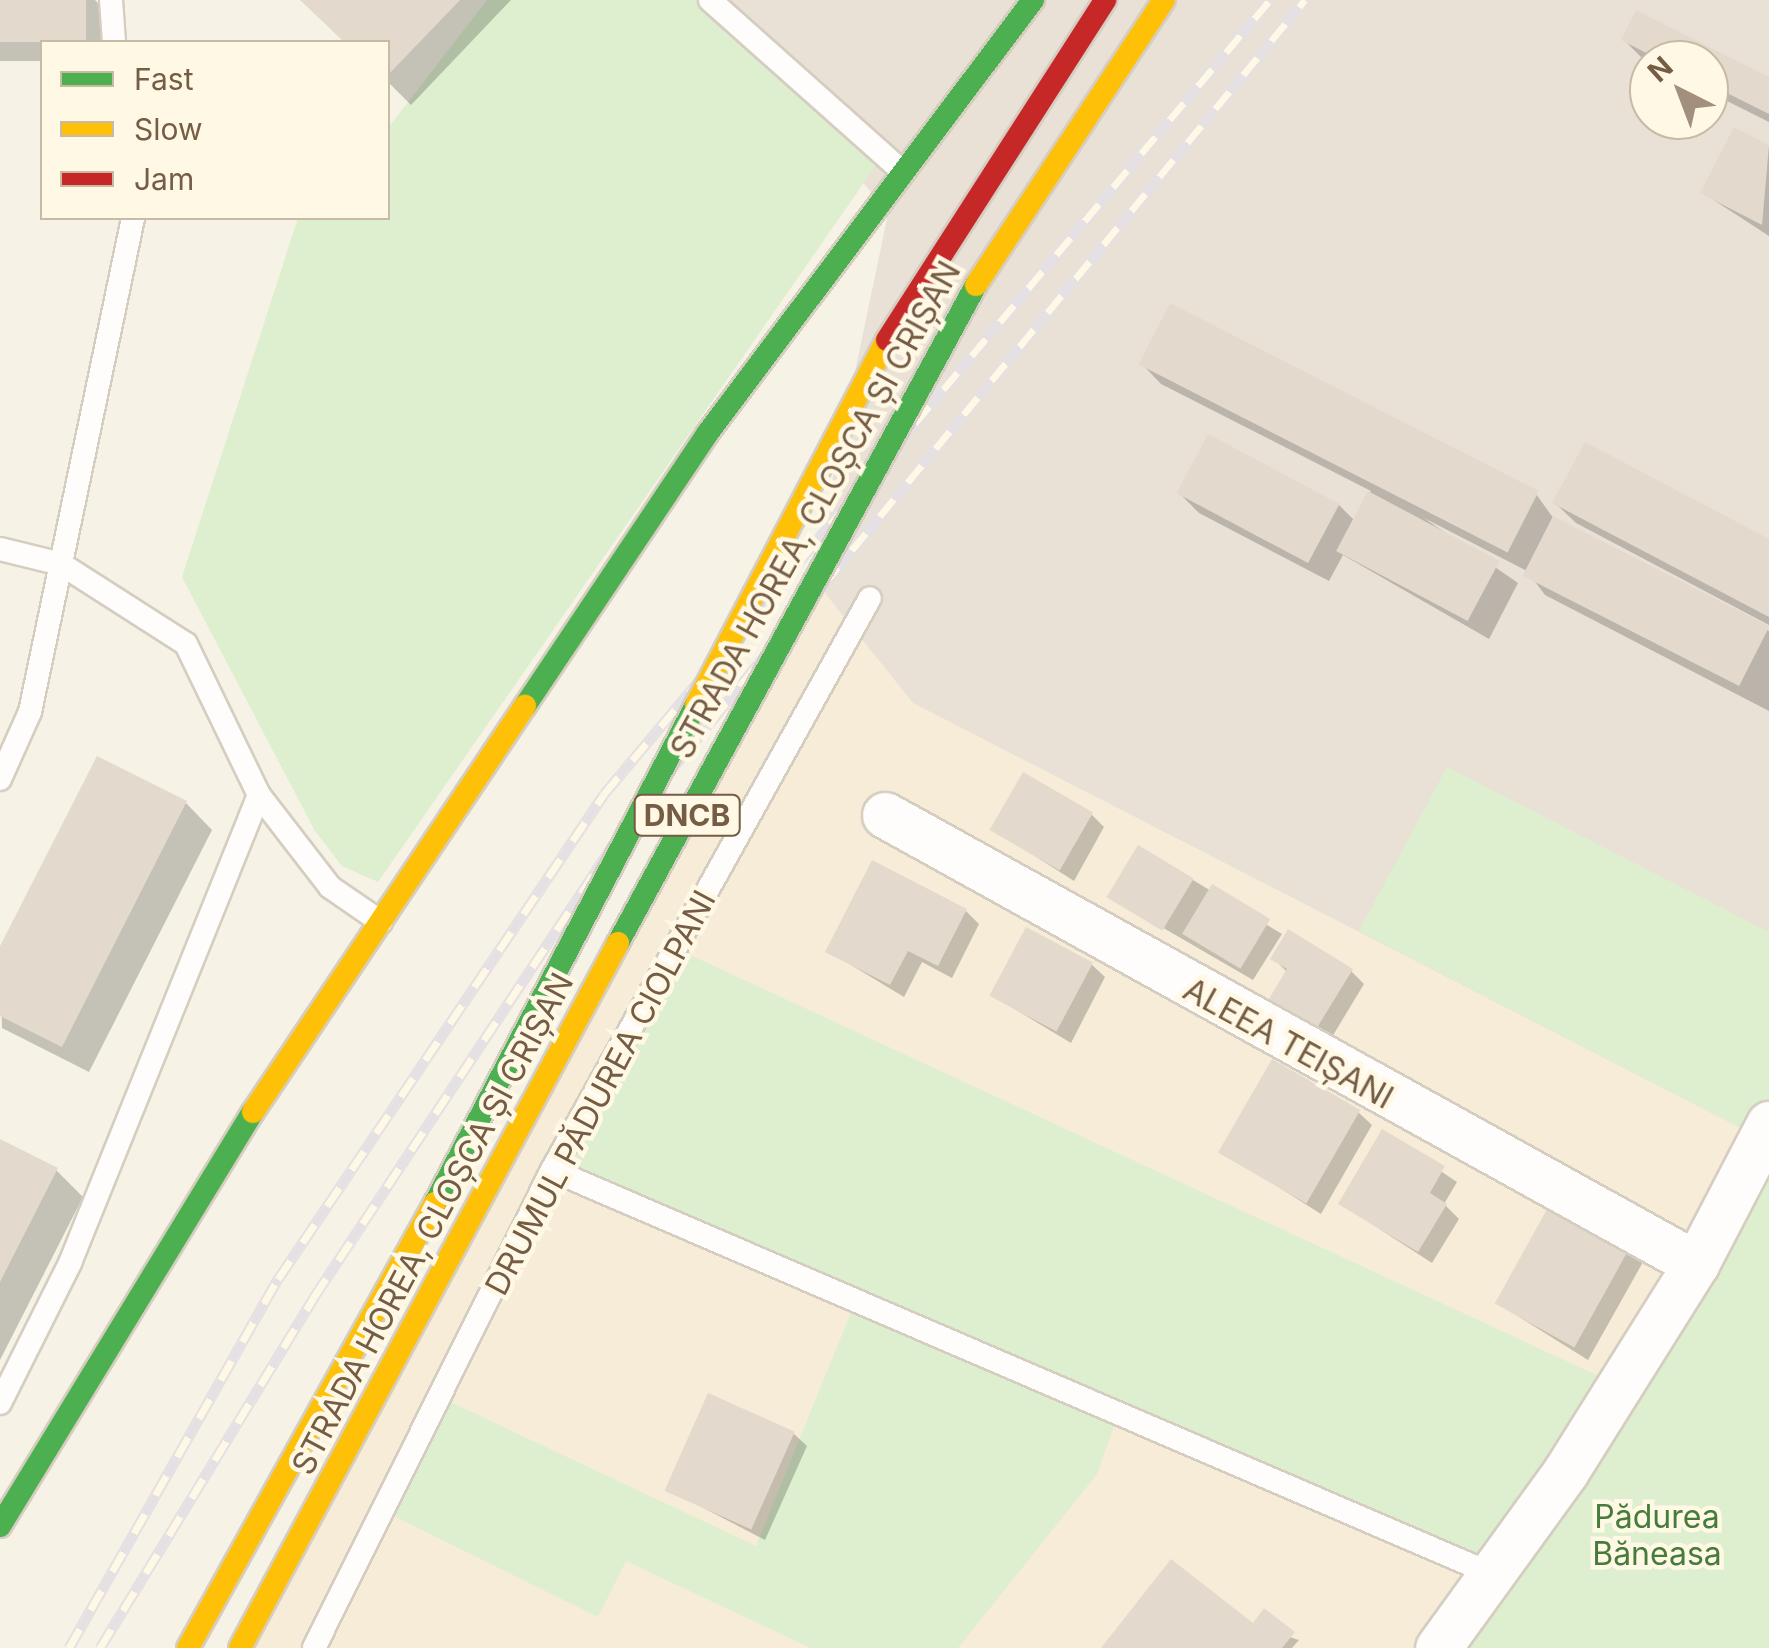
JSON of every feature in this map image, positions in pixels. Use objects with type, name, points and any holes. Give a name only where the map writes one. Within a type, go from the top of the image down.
[{"type":"main road","points":[[0,1526],[166,1242],[384,924],[707,434],[1032,0]]},
{"type":"main road","name":"STRADA HOREA, CLOȘCA ȘI CRIȘAN","points":[[188,1648],[415,1242],[914,290],[1105,0]]},
{"type":"main road","name":"STRADA HOREA, CLOȘCA ȘI CRIȘAN","points":[[240,1648],[948,326],[1164,0]]},
{"type":"street","name":"ALEEA TEIȘANI","points":[[885,815],[1696,1264]]},
{"type":"street","points":[[1438,1648],[1492,1574],[1696,1264],[1769,1124]]},
{"type":"lane","points":[[111,0],[114,40]]},
{"type":"lane","points":[[710,0],[903,172]]},
{"type":"lane","points":[[0,779],[30,712],[133,220]]},
{"type":"lane","points":[[0,549],[61,564],[186,644],[260,795],[330,887],[384,924]]},
{"type":"lane","name":"DRUMUL PĂDUREA CIOLPANI","points":[[314,1648],[552,1170],[870,598]]},
{"type":"lane","points":[[0,1403],[70,1263],[260,795]]},
{"type":"lane","points":[[552,1170],[1492,1574]]},
{"type":"shaded area","points":[[721,0],[1769,0],[1769,1124],[1762,1139],[913,703],[812,577],[888,214]]},
{"type":"shaded area","points":[[812,577],[913,703],[1762,1139],[1438,1648],[240,1648]]},
{"type":"green space","points":[[487,0],[721,0],[888,148],[378,882],[342,866],[315,831],[182,577],[297,220],[390,220],[390,125]]},
{"type":"green space","points":[[1447,767],[1769,932],[1769,1098],[1751,1133],[1359,931]]},
{"type":"green space","points":[[675,948],[1603,1378],[1476,1568],[1118,1415],[1097,1474],[958,1648],[811,1648],[626,1561],[598,1617],[386,1512],[444,1399],[756,1546],[855,1303],[552,1170]]},
{"type":"green space","name":"Pădurea Băneasa","points":[[1769,1118],[1769,1648],[1438,1648]]},
{"type":"building","points":[[0,0],[86,0],[86,40],[0,42]]},
{"type":"building","points":[[300,0],[460,0],[390,73],[390,40],[342,40]]},
{"type":"building","points":[[1636,10],[1696,40],[1629,40],[1629,44],[1621,40]]},
{"type":"building","points":[[1729,57],[1769,77],[1769,114],[1729,94]]},
{"type":"building","points":[[1734,127],[1769,145],[1762,225],[1700,193]]},
{"type":"building","points":[[1170,303],[1539,491],[1508,552],[1139,364]]},
{"type":"building","points":[[1208,434],[1340,504],[1308,563],[1177,493]]},
{"type":"building","points":[[1585,442],[1769,539],[1769,617],[1552,503]]},
{"type":"building","points":[[1368,491],[1500,561],[1468,621],[1336,551]]},
{"type":"building","points":[[1553,516],[1769,626],[1739,686],[1523,576]]},
{"type":"building","points":[[97,756],[187,801],[62,1047],[0,1016],[0,946]]},
{"type":"building","points":[[1023,772],[1093,812],[1060,871],[990,830]]},
{"type":"building","points":[[1138,845],[1194,878],[1162,931],[1107,897]]},
{"type":"building","points":[[872,860],[967,909],[938,966],[908,951],[890,985],[825,952]]},
{"type":"building","points":[[1212,884],[1270,919],[1240,969],[1182,934]]},
{"type":"building","points":[[1026,927],[1093,963],[1056,1032],[989,996]]},
{"type":"building","points":[[1288,929],[1353,969],[1315,1031],[1267,1002],[1287,969],[1270,959]]},
{"type":"building","points":[[1272,1059],[1360,1110],[1306,1204],[1218,1153]]},
{"type":"building","points":[[1382,1129],[1445,1166],[1430,1193],[1447,1204],[1418,1252],[1338,1204]]},
{"type":"building","points":[[0,1139],[58,1168],[0,1282]]},
{"type":"building","points":[[1551,1202],[1631,1246],[1574,1348],[1495,1303]]},
{"type":"building","points":[[708,1393],[795,1432],[751,1529],[664,1491]]},
{"type":"building","points":[[1171,1559],[1253,1623],[1264,1608],[1295,1632],[1282,1648],[1101,1648]]},
{"type":"railway","points":[[69,1648],[278,1279],[604,794],[1270,0]]},
{"type":"railway","points":[[100,1648],[314,1297],[628,822],[1305,0]]},
{"type":"traffic: fast","points":[[525,706],[707,434],[1033,0]]},
{"type":"traffic: fast","points":[[618,943],[976,285]]},
{"type":"traffic: fast","points":[[435,1203],[696,705]]},
{"type":"traffic: fast","points":[[0,1526],[253,1112]]},
{"type":"traffic: slow","points":[[976,285],[1164,0]]},
{"type":"traffic: slow","points":[[696,705],[887,340]]},
{"type":"traffic: slow","points":[[253,1112],[525,706]]},
{"type":"traffic: slow","points":[[240,1648],[618,943]]},
{"type":"traffic: slow","points":[[188,1648],[435,1203]]},
{"type":"traffic: jam","points":[[887,340],[1105,0]]}]
